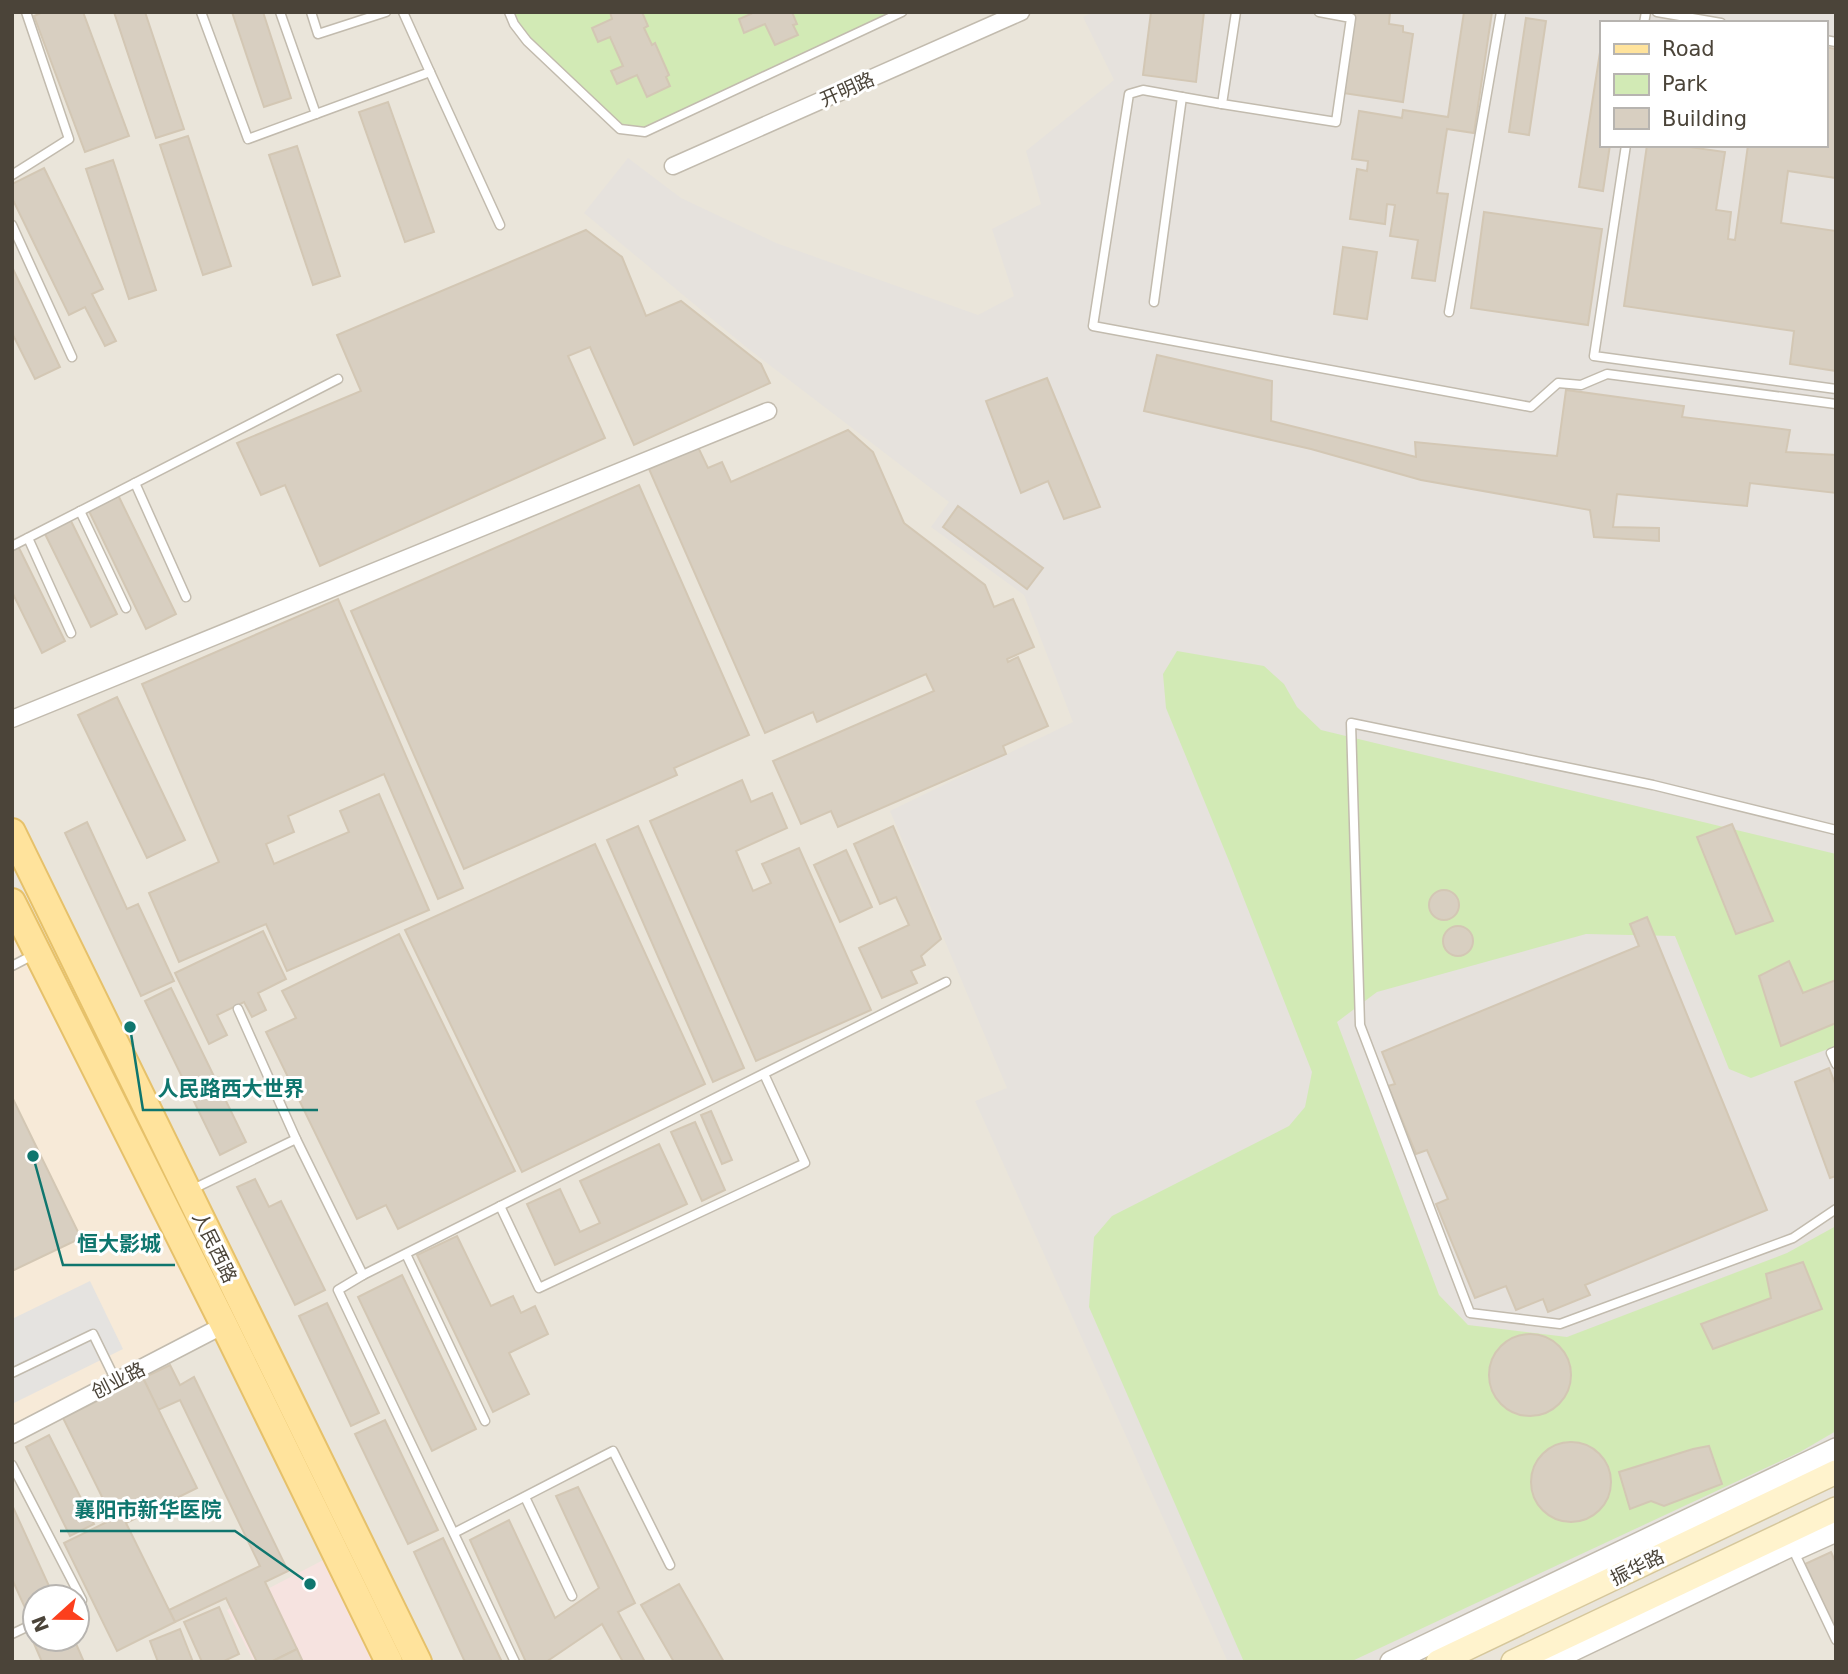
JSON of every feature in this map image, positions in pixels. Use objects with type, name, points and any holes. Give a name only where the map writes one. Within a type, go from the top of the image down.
[{"type":"main road","name":"人民西路","points":[[12,832],[418,1662]]},
{"type":"main road","name":"人民西路","points":[[12,902],[389,1662]]},
{"type":"main road","name":"振华路","points":[[1438,1662],[1836,1472]]},
{"type":"main road","name":"振华路","points":[[1513,1662],[1836,1509]]},
{"type":"street","name":"开明路","points":[[673,166],[1021,12]]},
{"type":"street","points":[[12,719],[768,411]]},
{"type":"street","name":"创业路","points":[[13,1434],[224,1325]]},
{"type":"street","points":[[1391,1662],[1836,1450]]},
{"type":"street","points":[[1548,1662],[1836,1524]]},
{"type":"lane","points":[[12,175],[69,139],[26,12]]},
{"type":"lane","points":[[201,12],[248,139],[430,72]]},
{"type":"lane","points":[[280,12],[316,114]]},
{"type":"lane","points":[[311,12],[318,34],[386,12]]},
{"type":"lane","points":[[403,12],[500,225]]},
{"type":"lane","points":[[509,12],[527,41],[620,129],[645,132],[902,12]]},
{"type":"lane","points":[[1222,104],[1236,12]]},
{"type":"lane","points":[[1319,12],[1351,18],[1336,122],[1143,90],[1129,94],[1093,326],[1531,407],[1558,383],[1581,385],[1606,374],[1836,404]]},
{"type":"lane","points":[[1449,313],[1501,12]]},
{"type":"lane","points":[[1657,12],[1709,21]]},
{"type":"lane","points":[[1154,302],[1182,97]]},
{"type":"lane","points":[[1626,147],[1594,356],[1836,389]]},
{"type":"lane","points":[[12,225],[72,357]]},
{"type":"lane","points":[[12,546],[338,379]]},
{"type":"lane","points":[[135,483],[186,597]]},
{"type":"lane","points":[[80,511],[126,608]]},
{"type":"lane","points":[[28,538],[71,633]]},
{"type":"lane","points":[[1836,830],[1653,785],[1351,723],[1360,1025],[1470,1313],[1560,1324],[1793,1238],[1836,1209]]},
{"type":"lane","points":[[12,966],[38,953]]},
{"type":"lane","points":[[515,1662],[338,1290],[946,982]]},
{"type":"lane","points":[[238,1009],[296,1139],[363,1275]]},
{"type":"lane","points":[[1836,1051],[1831,1053],[1836,1064]]},
{"type":"lane","points":[[500,1206],[539,1288],[805,1163],[764,1074]]},
{"type":"lane","points":[[188,1191],[296,1139]]},
{"type":"lane","points":[[406,1254],[485,1422]]},
{"type":"lane","points":[[12,1373],[93,1334],[116,1381]]},
{"type":"lane","points":[[454,1533],[613,1451],[670,1564]]},
{"type":"lane","points":[[12,1465],[73,1583]]},
{"type":"lane","points":[[525,1497],[572,1596]]},
{"type":"lane","points":[[1836,1538],[1796,1556],[1836,1640]]},
{"type":"shaded area","points":[[12,12],[1836,12],[1836,1662],[12,1662]]},
{"type":"shaded area","points":[[1093,12],[1836,12],[1836,1440],[1373,1662],[1228,1662],[975,1101],[1007,1088],[890,811],[1073,722],[1024,595],[931,527],[949,502],[746,347],[584,213],[628,158],[681,198],[776,243],[978,315],[1014,296],[992,229],[1041,204],[1026,151],[1114,80],[1083,17]]},
{"type":"shaded area","points":[[12,902],[224,1325],[12,1435]]},
{"type":"shaded area","points":[[90,1281],[123,1349],[12,1404],[12,1319]]},
{"type":"shaded area","points":[[329,1557],[381,1662],[254,1662],[227,1610]]},
{"type":"green space","points":[[509,12],[902,12],[645,132],[620,129],[527,41]]},
{"type":"green space","points":[[1177,651],[1264,666],[1284,684],[1297,707],[1321,730],[1836,854],[1836,1046],[1751,1078],[1729,1069],[1675,936],[1586,934],[1377,992],[1337,1022],[1439,1295],[1468,1325],[1567,1337],[1787,1253],[1836,1226],[1836,1431],[1800,1452],[1350,1662],[1244,1662],[1089,1307],[1094,1237],[1112,1216],[1289,1126],[1305,1107],[1312,1072],[1166,708],[1163,674]]},
{"type":"building","points":[[43,12],[83,12],[129,136],[85,152],[34,16]]},
{"type":"building","points":[[114,12],[145,12],[184,129],[156,138]]},
{"type":"building","points":[[232,12],[263,12],[291,98],[264,107]]},
{"type":"building","points":[[610,12],[642,12],[648,26],[644,28],[652,45],[655,43],[669,75],[666,77],[670,86],[647,97],[637,75],[617,84],[611,71],[623,66],[610,37],[598,42],[592,28],[612,19]]},
{"type":"building","points":[[750,12],[792,12],[797,24],[793,25],[798,35],[775,45],[765,24],[744,33],[739,19],[751,14]]},
{"type":"building","points":[[1151,12],[1204,12],[1196,82],[1143,75]]},
{"type":"building","points":[[1355,12],[1390,12],[1389,24],[1403,26],[1403,32],[1413,34],[1403,102],[1343,93]]},
{"type":"building","points":[[1464,12],[1492,12],[1474,133],[1447,129],[1437,193],[1448,194],[1435,281],[1412,278],[1418,240],[1390,236],[1395,205],[1387,204],[1385,224],[1350,219],[1357,169],[1367,171],[1368,161],[1352,159],[1359,111],[1402,118],[1403,110],[1448,117]]},
{"type":"building","points":[[1526,18],[1546,21],[1529,135],[1509,132]]},
{"type":"building","points":[[1827,47],[1836,49],[1836,178],[1788,171],[1781,223],[1836,231],[1836,371],[1790,364],[1794,331],[1624,306],[1647,147],[1689,147],[1725,152],[1716,210],[1731,212],[1728,239],[1735,240],[1748,147],[1827,147]]},
{"type":"building","points":[[1600,52],[1600,147],[1610,147],[1603,191],[1579,187]]},
{"type":"building","points":[[388,102],[434,232],[405,242],[359,112]]},
{"type":"building","points":[[188,136],[231,266],[203,275],[160,145]]},
{"type":"building","points":[[297,146],[340,276],[313,285],[269,155]]},
{"type":"building","points":[[113,160],[156,290],[129,299],[86,169]]},
{"type":"building","points":[[44,168],[103,289],[92,294],[116,341],[105,346],[85,307],[69,315],[12,198],[12,184]]},
{"type":"building","points":[[1484,212],[1602,229],[1588,325],[1471,308]]},
{"type":"building","points":[[586,230],[622,257],[646,316],[681,301],[761,364],[770,383],[634,445],[590,347],[568,356],[605,438],[320,566],[285,485],[261,495],[237,443],[361,391],[337,335]]},
{"type":"building","points":[[1343,247],[1377,252],[1367,319],[1334,314]]},
{"type":"building","points":[[12,267],[60,367],[35,379],[12,333]]},
{"type":"building","points":[[1157,355],[1272,381],[1271,421],[1416,457],[1415,442],[1557,456],[1566,390],[1684,406],[1682,417],[1790,430],[1786,452],[1836,455],[1836,493],[1750,483],[1747,506],[1617,494],[1613,527],[1659,528],[1659,541],[1594,537],[1590,510],[1421,480],[1311,449],[1144,411]]},
{"type":"building","points":[[1047,378],[1100,507],[1064,519],[1048,481],[1021,493],[986,401]]},
{"type":"building","points":[[848,430],[873,452],[904,523],[985,585],[994,607],[1013,599],[1034,647],[1007,659],[1008,662],[1018,657],[1048,726],[1003,746],[1006,754],[838,827],[831,811],[801,824],[773,761],[934,691],[926,674],[817,722],[813,712],[765,733],[649,469],[698,447],[708,468],[722,462],[731,482]]},
{"type":"building","points":[[639,485],[749,735],[674,768],[677,775],[464,869],[351,611]]},
{"type":"building","points":[[118,495],[176,614],[146,629],[88,509]]},
{"type":"building","points":[[958,506],[1043,568],[1027,589],[943,527]]},
{"type":"building","points":[[70,519],[117,614],[91,627],[44,532]]},
{"type":"building","points":[[18,546],[65,641],[42,653],[12,592],[12,549]]},
{"type":"building","points":[[338,599],[463,888],[438,899],[384,774],[288,816],[294,832],[266,844],[274,864],[349,832],[340,811],[379,794],[429,910],[287,971],[266,924],[179,962],[149,893],[219,862],[142,684]]},
{"type":"building","points":[[117,697],[185,840],[147,858],[78,715]]},
{"type":"building","points":[[742,780],[751,802],[772,793],[787,828],[736,851],[753,891],[771,883],[762,864],[799,848],[871,1010],[756,1061],[650,821]]},
{"type":"building","points":[[87,822],[127,909],[138,904],[174,981],[141,996],[65,833]]},
{"type":"building","points":[[1732,824],[1773,921],[1736,934],[1697,837]]},
{"type":"building","points":[[638,826],[744,1068],[713,1082],[607,840]]},
{"type":"building","points":[[893,826],[941,939],[921,956],[925,965],[911,971],[917,983],[882,998],[859,948],[909,925],[896,897],[880,904],[854,844]]},
{"type":"building","points":[[595,844],[705,1084],[522,1172],[405,930]]},
{"type":"building","points":[[846,850],[872,907],[840,922],[814,865]]},
{"type":"building","points":[[1444,890],[1455,894],[1459,905],[1455,916],[1444,920],[1433,916],[1429,905],[1433,894]]},
{"type":"building","points":[[1647,917],[1767,1210],[1585,1285],[1590,1295],[1548,1312],[1543,1299],[1516,1310],[1506,1286],[1475,1298],[1436,1204],[1448,1199],[1427,1150],[1416,1154],[1388,1086],[1395,1084],[1382,1052],[1639,946],[1630,924]]},
{"type":"building","points":[[1458,926],[1469,930],[1473,941],[1469,952],[1458,956],[1447,952],[1443,941],[1447,930]]},
{"type":"building","points":[[263,931],[286,979],[258,993],[266,1010],[252,1017],[244,1002],[217,1015],[227,1035],[209,1044],[175,973]]},
{"type":"building","points":[[399,934],[515,1171],[398,1229],[386,1205],[357,1219],[266,1032],[296,1018],[282,991]]},
{"type":"building","points":[[1789,961],[1803,993],[1836,980],[1836,1023],[1781,1046],[1759,976]]},
{"type":"building","points":[[171,988],[246,1142],[220,1155],[145,1001]]},
{"type":"building","points":[[1829,1068],[1836,1086],[1836,1176],[1830,1178],[1795,1082]]},
{"type":"building","points":[[12,1097],[81,1238],[12,1271]]},
{"type":"building","points":[[711,1111],[732,1160],[722,1164],[701,1115]]},
{"type":"building","points":[[695,1122],[725,1190],[702,1201],[671,1132]]},
{"type":"building","points":[[659,1144],[687,1204],[555,1265],[527,1204],[560,1189],[580,1232],[600,1223],[580,1181]]},
{"type":"building","points":[[255,1179],[269,1207],[281,1201],[325,1290],[295,1305],[237,1187]]},
{"type":"building","points":[[457,1236],[491,1306],[513,1296],[521,1313],[535,1306],[548,1334],[509,1353],[529,1394],[493,1412],[417,1255]]},
{"type":"building","points":[[1803,1262],[1822,1309],[1713,1349],[1701,1324],[1771,1298],[1766,1274]]},
{"type":"building","points":[[402,1275],[476,1429],[432,1451],[358,1297]]},
{"type":"building","points":[[327,1303],[379,1413],[351,1426],[299,1316]]},
{"type":"building","points":[[1530,1334],[1546,1338],[1559,1346],[1567,1359],[1571,1375],[1567,1391],[1559,1404],[1546,1412],[1530,1416],[1514,1412],[1501,1404],[1493,1391],[1489,1375],[1493,1359],[1501,1346],[1514,1338]]},
{"type":"building","points":[[170,1365],[180,1385],[194,1377],[288,1571],[265,1582],[297,1649],[271,1662],[257,1662],[226,1598],[175,1622],[169,1610],[260,1566],[180,1400],[158,1410],[143,1378]]},
{"type":"building","points":[[143,1378],[197,1488],[126,1523],[175,1622],[117,1651],[91,1598],[91,1583],[84,1583],[64,1543],[113,1519],[63,1418]]},
{"type":"building","points":[[385,1420],[438,1530],[408,1544],[355,1434]]},
{"type":"building","points":[[49,1435],[94,1524],[70,1536],[26,1447]]},
{"type":"building","points":[[1563,1442],[1579,1442],[1600,1453],[1611,1474],[1611,1490],[1600,1511],[1579,1522],[1563,1522],[1549,1516],[1537,1504],[1531,1490],[1531,1474],[1537,1460],[1549,1448]]},
{"type":"building","points":[[1709,1446],[1722,1484],[1664,1506],[1651,1501],[1630,1509],[1619,1472]]},
{"type":"building","points":[[578,1487],[635,1603],[618,1612],[645,1662],[623,1662],[602,1624],[546,1662],[526,1662],[470,1540],[509,1520],[555,1618],[599,1588],[556,1496]]},
{"type":"building","points":[[12,1505],[48,1583],[21,1583],[21,1599],[12,1579]]},
{"type":"building","points":[[443,1538],[502,1662],[465,1662],[414,1552]]},
{"type":"building","points":[[1831,1552],[1836,1563],[1836,1630],[1805,1564]]},
{"type":"building","points":[[679,1584],[724,1662],[674,1662],[641,1605]]},
{"type":"building","points":[[219,1607],[239,1654],[222,1662],[202,1662],[184,1622]]},
{"type":"building","points":[[180,1629],[193,1662],[158,1662],[150,1641]]},
{"type":"building","points":[[297,1649],[303,1662],[271,1662]]},
{"type":"building","points":[[38,1653],[80,1653],[84,1662],[42,1662]]},
{"type":"place","name":"人民路西大世界","points":[[130,1027]]},
{"type":"place","name":"恒大影城","points":[[33,1156]]},
{"type":"place","name":"襄阳市新华医院","points":[[310,1584]]}]
